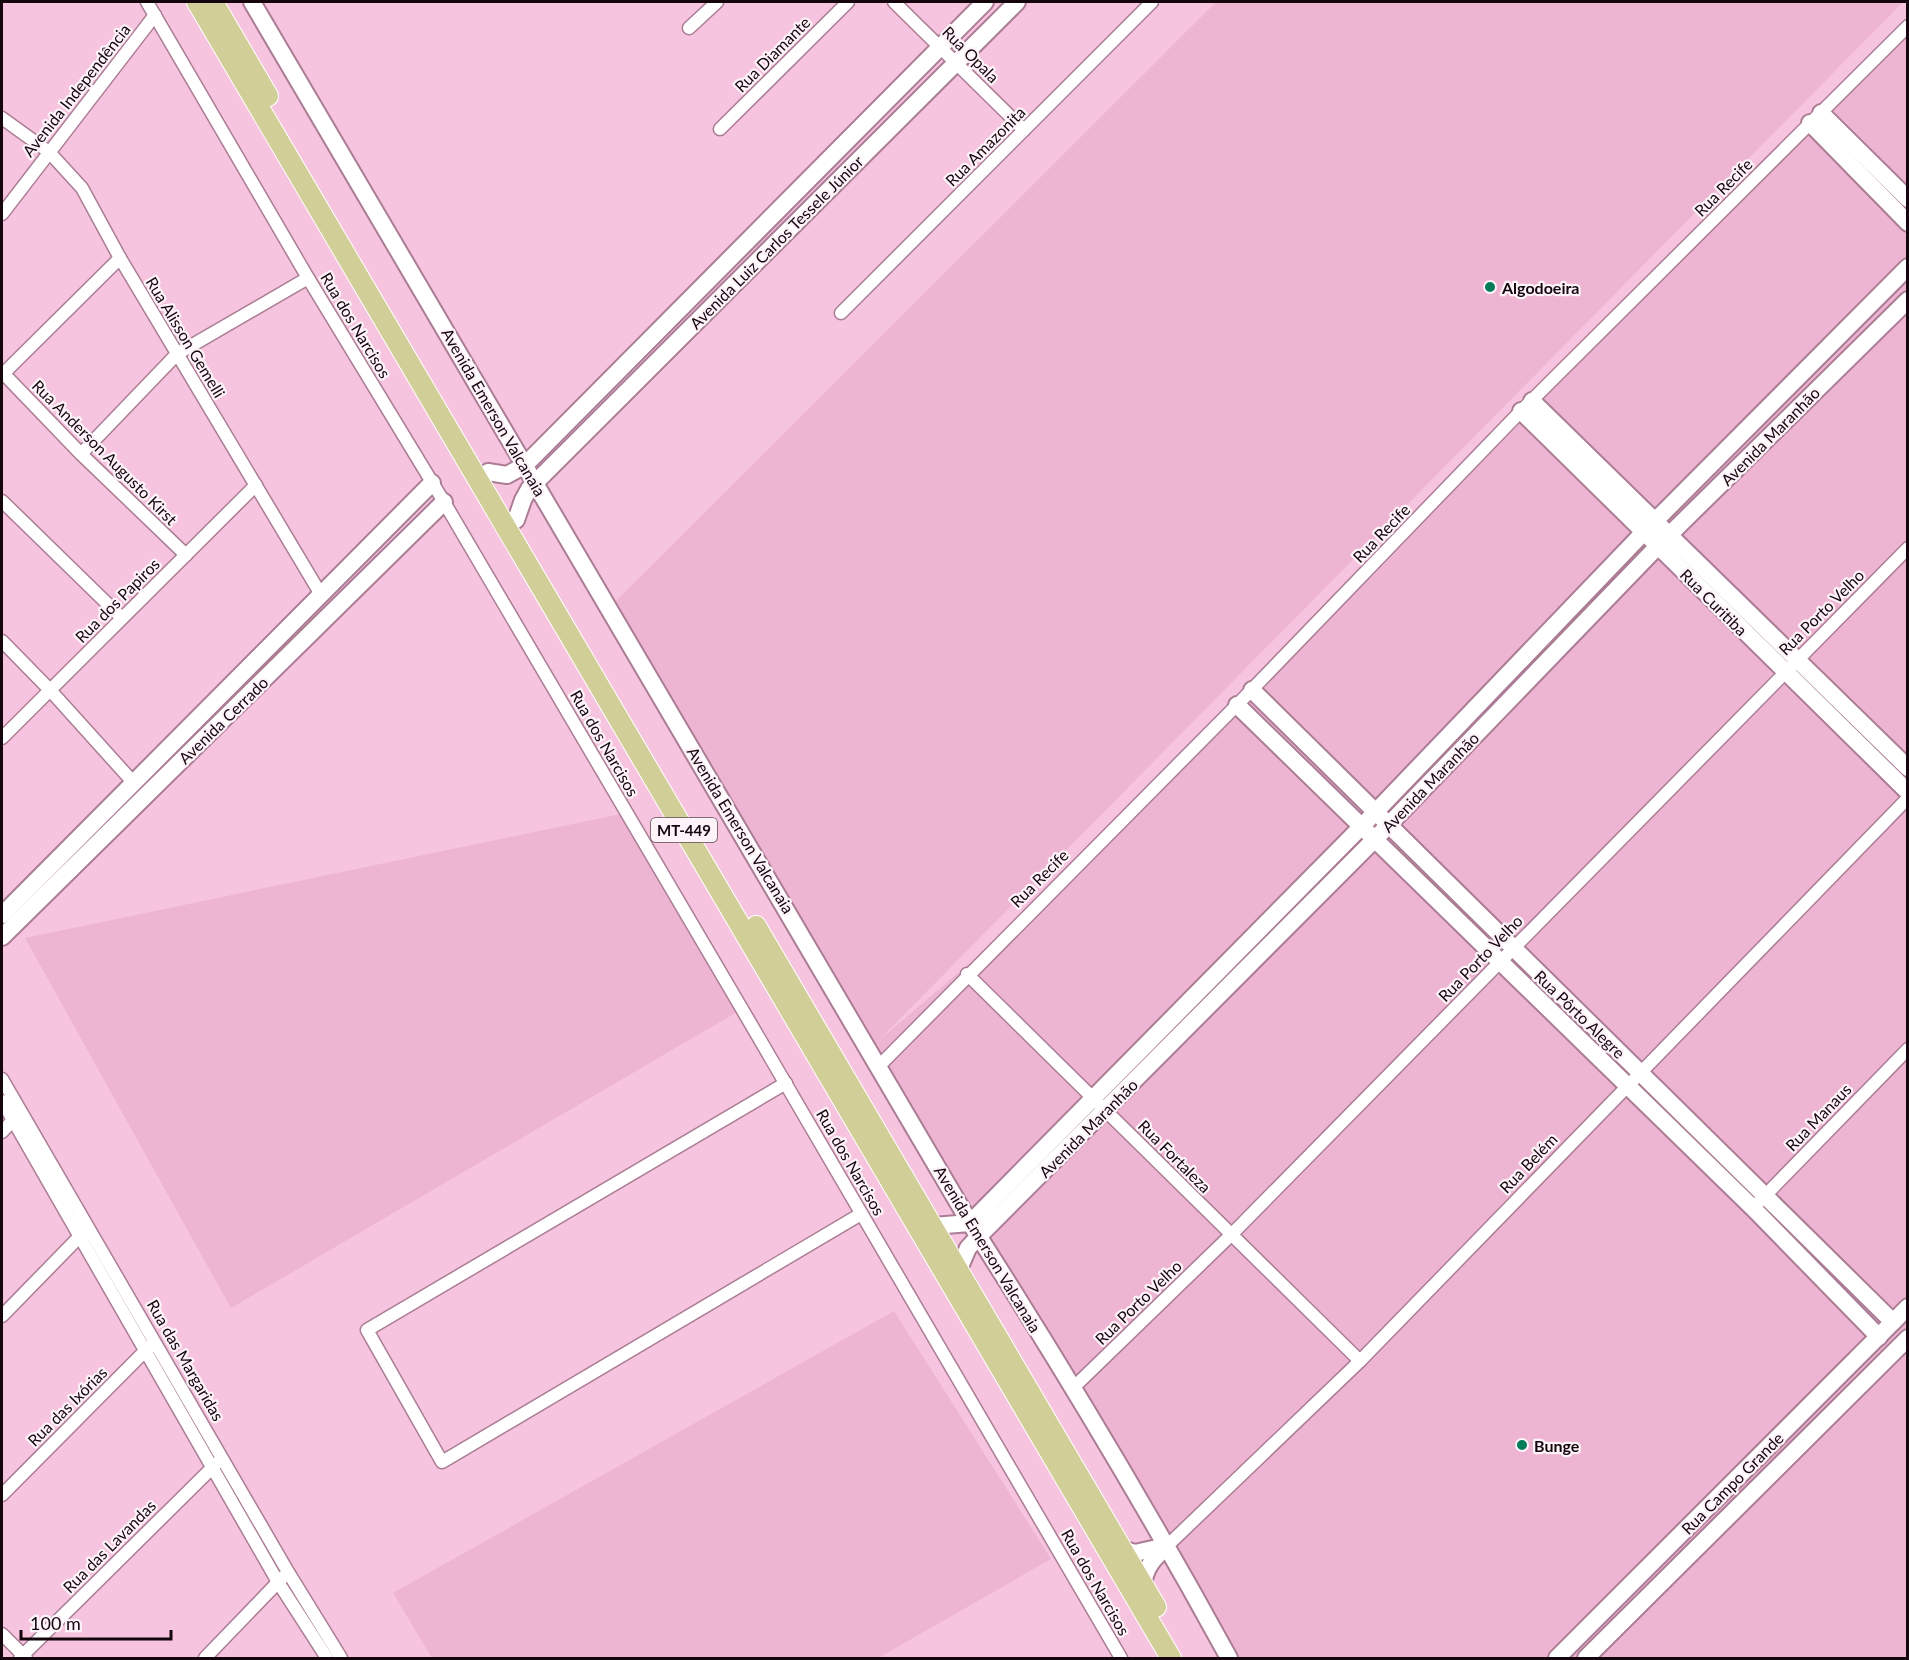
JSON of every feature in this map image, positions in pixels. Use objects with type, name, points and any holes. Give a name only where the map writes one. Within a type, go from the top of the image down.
[{"type":"main road","name":"MT-449","points":[[197,2],[1171,1659]]},
{"type":"main road","name":"MT-449","points":[[213,2],[1186,1659]]},
{"type":"street","name":"Rua dos Narcisos","points":[[147,2],[308,278],[444,502],[786,1083],[1121,1659]]},
{"type":"street","name":"Avenida Emerson Valcanaia","points":[[252,2],[880,1065],[974,1229],[1073,1388],[1167,1546],[1229,1659]]},
{"type":"street","points":[[689,28],[717,2]]},
{"type":"street","name":"Rua Diamante","points":[[720,129],[848,2]]},
{"type":"street","name":"Rua Opala","points":[[894,2],[1024,130]]},
{"type":"street","name":"Avenida Luiz Carlos Tessele Júnior","points":[[525,465],[985,2]]},
{"type":"street","name":"Avenida Luiz Carlos Tessele Júnior","points":[[516,520],[522,500],[536,483],[1017,2]]},
{"type":"street","name":"Rua Amazonita","points":[[841,313],[1152,2]]},
{"type":"street","name":"Avenida Independência","points":[[2,214],[155,15]]},
{"type":"street","name":"Rua Recife","points":[[880,1065],[967,974],[1237,705],[1526,406],[1908,26]]},
{"type":"street","name":"Rua Alisson Gemelli","points":[[2,118],[49,152],[82,188],[120,258],[320,593]]},
{"type":"street","points":[[1815,118],[1908,199]]},
{"type":"street","points":[[1815,118],[1908,223]]},
{"type":"street","points":[[2,373],[120,258]]},
{"type":"street","name":"Avenida Maranhão","points":[[959,1269],[974,1229],[1093,1097],[1363,825],[1649,527],[1908,267]]},
{"type":"street","points":[[81,454],[177,354],[308,278]]},
{"type":"street","name":"Avenida Maranhão","points":[[974,1229],[1107,1111],[1376,838],[1663,541],[1908,300]]},
{"type":"street","name":"Rua Anderson Augusto Kirst","points":[[2,373],[81,454],[186,555]]},
{"type":"street","name":"Rua Curitiba","points":[[1526,406],[1791,666],[1908,792]]},
{"type":"street","points":[[488,472],[507,475],[525,465]]},
{"type":"street","name":"Avenida Cerrado","points":[[2,915],[132,781],[432,483]]},
{"type":"street","name":"Rua dos Papiros","points":[[2,738],[256,485]]},
{"type":"street","points":[[2,501],[122,618]]},
{"type":"street","name":"Avenida Cerrado","points":[[2,937],[444,502]]},
{"type":"street","name":"Rua Porto Velho","points":[[1073,1388],[1232,1234],[1908,548]]},
{"type":"street","points":[[2,641],[50,690],[132,781]]},
{"type":"street","name":"Rua Curitiba","points":[[1791,666],[1908,768]]},
{"type":"street","name":"Rua Pôrto Alegre","points":[[1251,690],[1588,1023],[1809,1236],[1907,1339]]},
{"type":"street","name":"Rua Pôrto Alegre","points":[[1237,705],[1363,825],[1575,1037],[1753,1208],[1894,1352]]},
{"type":"street","name":"Rua Belém","points":[[1167,1546],[1360,1361],[1908,798]]},
{"type":"street","name":"Rua Fortaleza","points":[[967,974],[1360,1361]]},
{"type":"street","points":[[1575,1037],[1588,1023]]},
{"type":"street","name":"Rua Manaus","points":[[1753,1208],[1908,1049]]},
{"type":"street","name":"Rua das Margaridas","points":[[2,1079],[17,1116],[79,1236],[278,1582],[327,1659]]},
{"type":"street","points":[[786,1083],[367,1330],[442,1462],[861,1214]]},
{"type":"street","name":"Rua das Margaridas","points":[[2,1101],[17,1116],[89,1227],[288,1572],[341,1659]]},
{"type":"street","points":[[2,1132],[17,1116]]},
{"type":"street","points":[[1700,1157],[1713,1144]]},
{"type":"street","points":[[933,1226],[974,1229]]},
{"type":"street","points":[[2,1316],[89,1227]]},
{"type":"street","points":[[1794,1249],[1809,1236]]},
{"type":"street","points":[[1825,1282],[1840,1268]]},
{"type":"street","name":"Rua Campo Grande","points":[[1557,1659],[1908,1307]]},
{"type":"street","name":"Rua Campo Grande","points":[[1586,1659],[1907,1339]]},
{"type":"street","name":"Rua das Ixórias","points":[[2,1495],[155,1341]]},
{"type":"street","name":"Rua das Lavandas","points":[[23,1657],[223,1457]]},
{"type":"street","points":[[1124,1550],[1135,1553],[1167,1546]]},
{"type":"street","points":[[1143,1585],[1144,1572],[1167,1546]]},
{"type":"street","points":[[205,1659],[288,1572]]},
{"type":"street","points":[[2,1634],[23,1657]]},
{"type":"shaded area","points":[[1216,2],[1903,2],[877,1042],[971,962],[1376,573],[1525,417],[1907,34],[1907,1658],[1237,1658],[610,607]]},
{"type":"shaded area","points":[[621,814],[737,1012],[231,1308],[25,938]]},
{"type":"shaded area","points":[[894,1311],[1051,1559],[878,1658],[432,1658],[393,1593]]},
{"type":"place","name":"Algodoeira","points":[[1490,287]]},
{"type":"place","name":"Bunge","points":[[1522,1445]]}]
